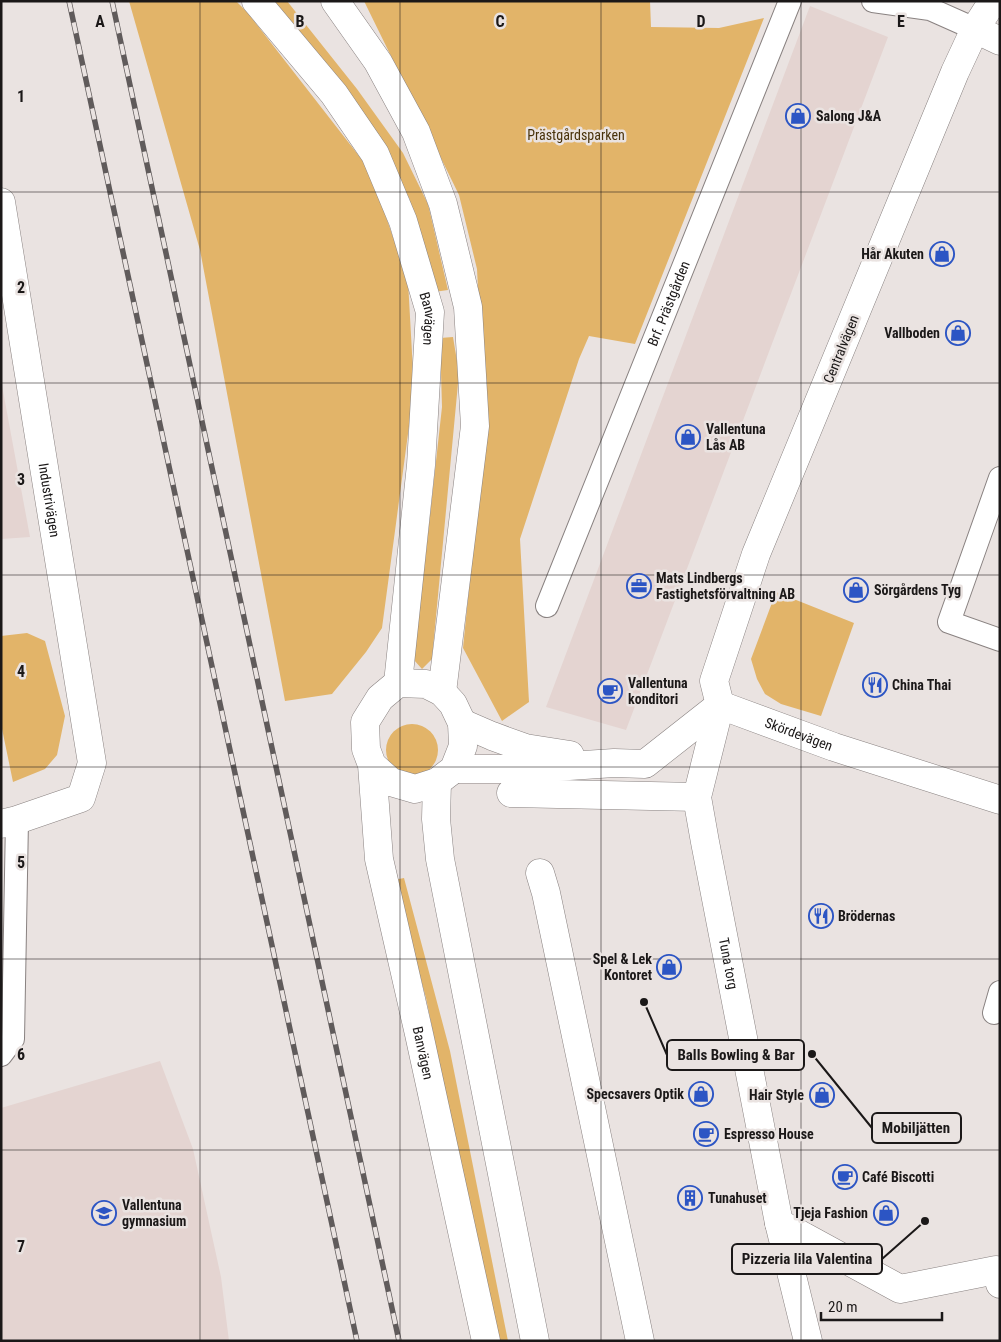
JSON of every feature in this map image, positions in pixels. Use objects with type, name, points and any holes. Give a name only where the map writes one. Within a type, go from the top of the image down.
[{"type":"street","name":"Banvägen","points":[[256,1],[334,94],[375,154],[404,221],[430,312],[421,465],[398,683],[380,698],[365,722],[366,749],[372,765],[379,859],[486,1341]]},
{"type":"street","points":[[335,1],[378,62],[416,132],[443,204],[468,307],[475,426],[442,692]]},
{"type":"street","name":"Centralvägen","points":[[720,705],[714,681],[756,554],[955,72],[975,29],[993,1]]},
{"type":"street","points":[[975,29],[1000,41]]},
{"type":"street","name":"Industrivägen","points":[[1,202],[9,301],[92,763],[81,798],[9,822]]},
{"type":"street","points":[[398,683],[426,684],[442,692],[453,704],[462,723],[463,746],[446,776],[436,819],[440,859],[535,1341]]},
{"type":"street","points":[[372,765],[391,782],[415,788],[446,776],[614,763],[645,764],[720,705]]},
{"type":"street","name":"Tuna torg","points":[[720,705],[697,797],[779,1223],[808,1341]]},
{"type":"street","name":"Skördevägen","points":[[720,705],[834,747],[1000,800]]},
{"type":"street","points":[[462,723],[525,748],[614,763]]},
{"type":"street","points":[[512,793],[697,797]]},
{"type":"street","points":[[540,873],[546,893],[640,1341]]},
{"type":"street","points":[[779,1223],[900,1289],[998,1275]]},
{"type":"lane","name":"Brf. Prästgården","points":[[547,606],[790,1]]},
{"type":"lane","points":[[874,1],[930,9],[975,29]]},
{"type":"lane","points":[[1000,478],[949,622],[1000,640]]},
{"type":"lane","points":[[1,1055],[13,1039],[9,822]]},
{"type":"shaded area","points":[[810,6],[888,37],[626,730],[546,707]]},
{"type":"shaded area","points":[[1,380],[30,537],[1,539]]},
{"type":"shaded area","name":"Vallentuna gymnasium","points":[[160,1061],[193,1149],[221,1277],[229,1341],[1,1341],[1,1108]]},
{"type":"green space","points":[[129,1],[236,1],[247,12],[370,170],[408,281],[414,389],[382,628],[366,652],[332,694],[285,701],[200,250]]},
{"type":"green space","points":[[269,1],[287,1],[357,89],[403,153],[428,204],[448,290],[434,292],[409,198],[367,125]]},
{"type":"green space","name":"Prästgårdsparken","points":[[364,1],[650,1],[651,27],[719,28],[764,18],[635,344],[589,336],[579,359],[520,539],[529,702],[502,721],[463,648],[485,428],[477,269],[459,195]]},
{"type":"green space","points":[[453,337],[459,373],[432,659],[422,669],[414,660],[442,407],[440,338]]},
{"type":"green space","points":[[776,592],[854,623],[821,716],[781,704],[765,694],[757,679],[751,659]]},
{"type":"green space","points":[[27,633],[45,641],[65,716],[57,755],[45,769],[13,782],[1,724],[1,636]]},
{"type":"green space","points":[[412,724],[422,726],[430,732],[436,740],[438,750],[436,760],[430,768],[422,774],[412,776],[402,774],[394,768],[388,760],[386,750],[388,740],[394,732],[402,726]]},
{"type":"green space","points":[[404,878],[450,1051],[508,1341],[496,1341],[426,998],[394,880]]},
{"type":"railway","points":[[69,1],[357,1341]]},
{"type":"railway","points":[[112,1],[399,1341]]},
{"type":"place","name":"Salong J&A","points":[[798,116]]},
{"type":"place","name":"Hår Akuten","points":[[942,254]]},
{"type":"place","name":"Vallboden","points":[[958,333]]},
{"type":"place","name":"Vallentuna Lås AB","points":[[688,437]]},
{"type":"place","name":"Mats Lindbergs Fastighetsförvaltning AB","points":[[639,586]]},
{"type":"place","name":"Sörgårdens Tyg","points":[[856,590]]},
{"type":"place","name":"China Thai","points":[[875,685]]},
{"type":"place","name":"Vallentuna konditori","points":[[610,691]]},
{"type":"place","name":"Brödernas","points":[[821,916]]},
{"type":"place","name":"Spel & Lek Kontoret","points":[[669,967]]},
{"type":"place","name":"Balls Bowling & Bar","points":[[644,1002]]},
{"type":"place","name":"Mobiljätten","points":[[812,1054]]},
{"type":"place","name":"Specsavers Optik","points":[[701,1094]]},
{"type":"place","name":"Hair Style","points":[[822,1095]]},
{"type":"place","name":"Espresso House","points":[[706,1134]]},
{"type":"place","name":"Café Biscotti","points":[[845,1177]]},
{"type":"place","name":"Tunahuset","points":[[690,1198]]},
{"type":"place","name":"Vallentuna gymnasium","points":[[104,1213]]},
{"type":"place","name":"Tjeja Fashion","points":[[886,1213]]},
{"type":"place","name":"Pizzeria lila Valentina","points":[[925,1221]]}]
